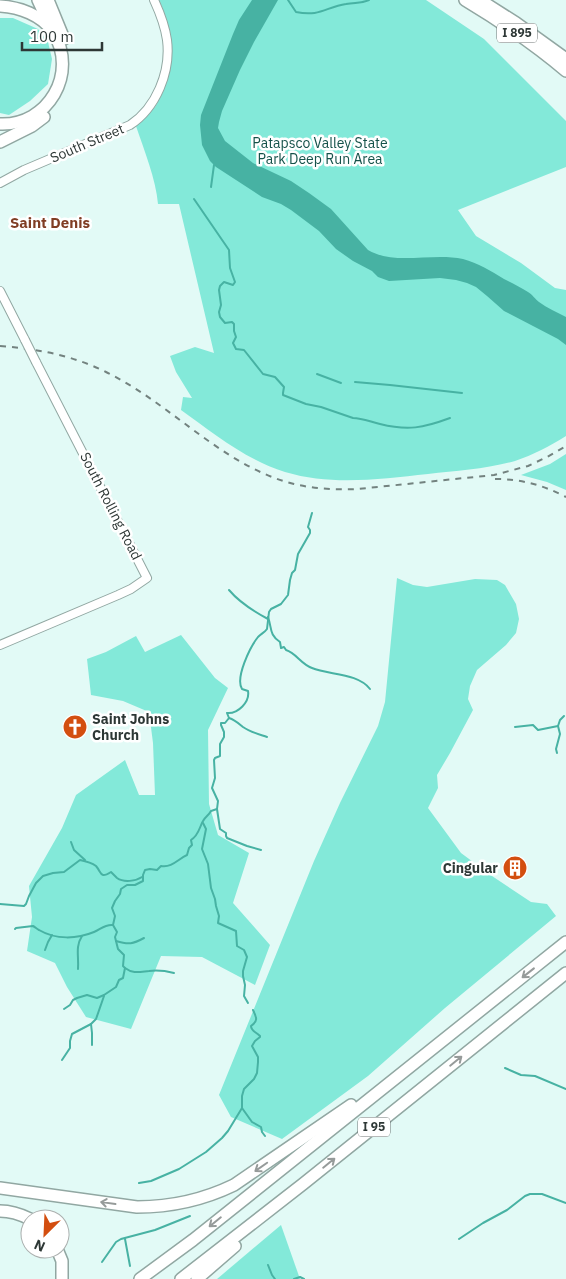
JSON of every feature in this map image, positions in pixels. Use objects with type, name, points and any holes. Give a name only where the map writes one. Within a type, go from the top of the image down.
[{"type":"highway","points":[[0,124],[19,122],[38,114],[53,99],[60,80],[62,61],[58,43],[38,0]]},
{"type":"highway","points":[[0,142],[19,134],[42,119],[51,111],[65,87],[68,71],[67,52],[48,0]]},
{"type":"highway","name":"I 895","points":[[464,0],[531,43],[566,71]]},
{"type":"highway","name":"I 895","points":[[480,0],[566,59]]},
{"type":"highway","points":[[0,6],[12,7],[33,15],[53,31]]},
{"type":"highway","name":"I 95","points":[[140,1279],[193,1240],[566,942]]},
{"type":"highway","name":"I 95","points":[[181,1279],[303,1184],[566,973]]},
{"type":"highway","points":[[0,1187],[118,1205],[154,1207],[184,1203],[217,1193],[234,1185],[417,1061]]},
{"type":"highway","points":[[197,1279],[216,1264],[303,1184]]},
{"type":"highway","points":[[0,1211],[20,1214]]},
{"type":"highway","points":[[61,1259],[62,1279]]},
{"type":"street","name":"South Street","points":[[0,183],[24,170],[130,125],[139,119],[152,104],[162,82],[167,55],[165,28],[154,0]]},
{"type":"street","name":"South Rolling Road","points":[[0,291],[147,578],[118,595],[0,645]]},
{"type":"green space","name":"Patapsco Valley State Park Deep Run Area","points":[[159,0],[426,0],[484,39],[566,121],[566,167],[458,210],[476,236],[521,263],[555,288],[566,290],[566,436],[528,456],[494,466],[374,479],[320,479],[285,472],[271,467],[230,445],[181,410],[183,397],[192,398],[176,372],[170,356],[195,347],[214,353],[179,204],[158,204],[152,175],[136,126],[155,107],[164,86],[170,64],[169,32]]},
{"type":"green space","points":[[0,18],[13,18],[38,29],[48,42],[52,59],[48,84],[30,101],[9,115],[0,113]]},
{"type":"green space","points":[[566,454],[566,490],[547,482],[521,475],[550,464]]},
{"type":"green space","points":[[397,578],[413,585],[427,587],[475,579],[497,580],[505,585],[516,604],[519,619],[516,633],[506,645],[477,670],[470,686],[468,699],[473,710],[437,775],[438,788],[428,808],[461,853],[531,902],[547,904],[556,916],[445,1008],[368,1076],[282,1139],[231,1117],[219,1095],[314,861],[378,726],[385,702]]},
{"type":"green space","points":[[181,635],[215,678],[228,688],[208,730],[209,804],[218,835],[249,853],[233,903],[270,945],[255,985],[202,957],[161,956],[131,1029],[86,1017],[67,987],[55,963],[27,951],[32,917],[29,886],[62,828],[76,795],[125,760],[139,795],[155,795],[153,743],[149,712],[123,701],[91,695],[87,659],[106,652],[136,636],[145,652]]},
{"type":"green space","points":[[281,1225],[300,1279],[217,1279]]},
{"type":"shaded area","points":[[252,0],[278,0],[254,42],[222,111],[218,128],[225,141],[253,163],[291,181],[331,209],[368,250],[390,257],[451,257],[463,259],[525,290],[542,304],[566,317],[566,345],[504,311],[476,287],[467,283],[440,278],[389,281],[378,277],[372,271],[336,249],[319,231],[291,210],[262,197],[216,167],[210,161],[202,145],[201,115],[239,20]]},
{"type":"waterway","points":[[288,0],[296,12],[304,13],[322,11],[339,5],[369,0]]},
{"type":"waterway","points":[[211,187],[214,165]]},
{"type":"waterway","points":[[194,199],[229,250],[230,268],[235,282],[233,285],[224,282],[220,286],[220,317],[225,323],[232,322],[234,324],[236,337],[233,343],[236,349],[244,350],[263,374],[275,377],[284,387],[283,395],[353,418],[399,427],[423,426],[450,418]]},
{"type":"waterway","points":[[317,374],[341,383]]},
{"type":"waterway","points":[[355,382],[462,393]]},
{"type":"waterway","points":[[261,850],[227,838],[226,833],[220,829],[217,809],[218,801],[212,788],[215,778],[214,760],[220,756],[220,744],[224,737],[221,723],[225,723],[229,718],[227,713],[235,712],[247,699],[248,691],[242,689],[240,684],[244,663],[258,637],[267,629],[269,612],[281,604],[288,595],[290,580],[295,570],[298,554],[310,533],[308,527],[312,513]]},
{"type":"waterway","points":[[229,590],[247,606],[268,619]]},
{"type":"waterway","points":[[268,617],[272,634],[280,642],[281,648],[284,647],[312,668],[351,677],[365,684],[370,689]]},
{"type":"waterway","points":[[557,753],[556,749],[560,734],[558,726],[564,716]]},
{"type":"waterway","points":[[229,718],[248,730],[267,737]]},
{"type":"waterway","points":[[515,727],[533,725],[538,730],[558,726]]},
{"type":"waterway","points":[[113,925],[115,916],[112,908],[121,889],[127,885],[135,885],[143,881],[145,870],[157,870],[161,866],[172,864],[187,855],[192,845],[191,840],[197,834],[204,820],[211,811],[217,809]]},
{"type":"waterway","points":[[203,823],[206,829],[202,849],[208,864],[211,888],[219,916],[218,923],[236,931],[237,946],[244,950],[247,957],[243,976],[245,985],[244,996],[248,1003]]},
{"type":"waterway","points":[[71,842],[74,850],[85,860]]},
{"type":"waterway","points":[[0,904],[24,906],[36,883],[43,876],[64,872],[80,860],[96,866],[103,875],[111,872],[123,881],[137,880],[142,877]]},
{"type":"waterway","points":[[15,929],[33,926],[52,936],[74,937],[113,925]]},
{"type":"waterway","points":[[64,1009],[77,998],[87,995],[97,998],[104,995],[116,987],[119,980],[123,978],[125,968],[123,966],[124,955],[118,949],[115,937],[117,932],[113,925]]},
{"type":"waterway","points":[[45,950],[52,935]]},
{"type":"waterway","points":[[78,969],[78,948],[82,936]]},
{"type":"waterway","points":[[116,941],[131,943],[144,938]]},
{"type":"waterway","points":[[125,968],[133,972],[165,971],[174,973]]},
{"type":"waterway","points":[[62,1060],[70,1048],[72,1034],[91,1024],[96,1019],[104,996]]},
{"type":"waterway","points":[[139,1183],[151,1181],[179,1169],[206,1152],[228,1131],[242,1108],[244,1089],[257,1073],[258,1057],[252,1046],[260,1036],[251,1028],[256,1019],[253,1010]]},
{"type":"waterway","points":[[91,1024],[92,1045]]},
{"type":"waterway","points":[[505,1068],[521,1075],[535,1076],[566,1089]]},
{"type":"waterway","points":[[242,1108],[252,1122],[261,1127],[265,1136]]},
{"type":"waterway","points":[[459,1239],[530,1194],[542,1194],[566,1203]]},
{"type":"waterway","points":[[102,1262],[116,1242],[121,1239],[155,1230],[190,1216]]},
{"type":"waterway","points":[[125,1239],[130,1266]]},
{"type":"waterway","points":[[268,1265],[275,1279]]},
{"type":"waterway","points":[[294,1279],[300,1277],[304,1279]]},
{"type":"railway","points":[[0,346],[67,357],[106,372],[153,400],[220,449],[244,463],[268,475],[302,486],[326,489],[358,489],[494,475],[528,466],[566,446]]},
{"type":"railway","points":[[495,479],[514,480],[532,484],[566,497]]},
{"type":"place","name":"Saint Johns Church","points":[[75,727]]},
{"type":"place","name":"Cingular","points":[[515,868]]},
{"type":"district","name":"Saint Denis","points":[[50,223]]}]
